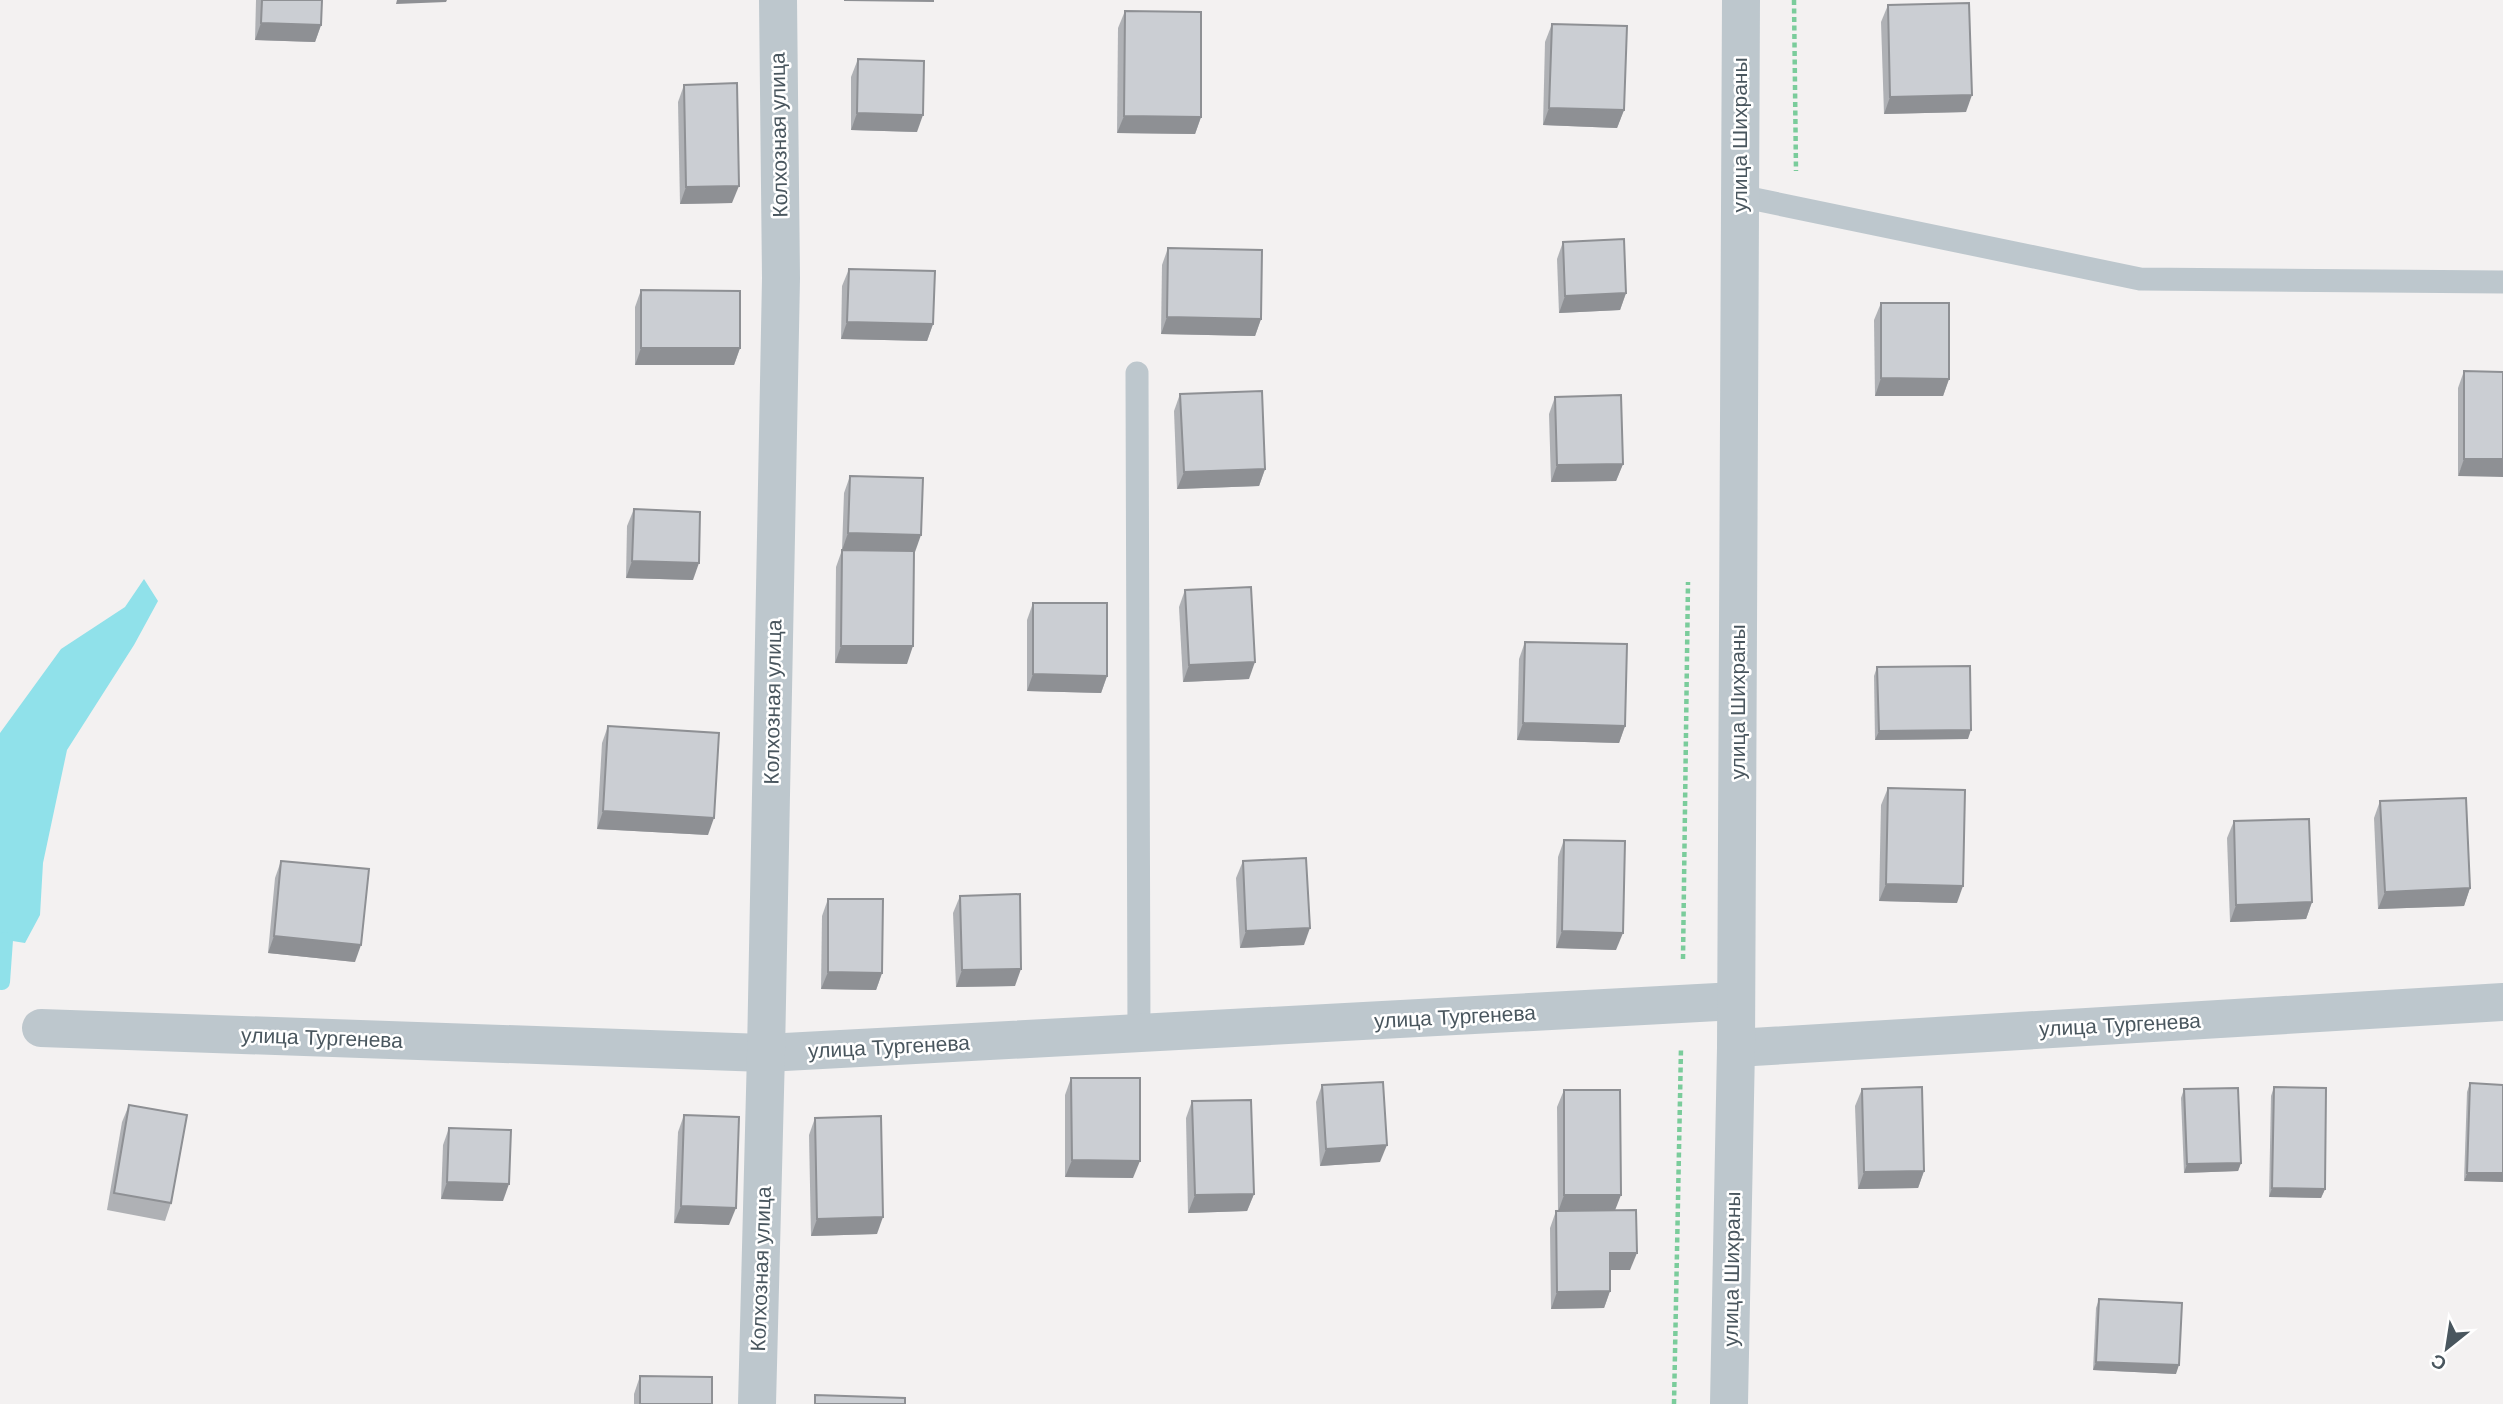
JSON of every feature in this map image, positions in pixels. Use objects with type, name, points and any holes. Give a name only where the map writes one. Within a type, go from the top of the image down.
[{"type":"street","name":"Колхозная улица","points":[[757,1404],[781,278],[778,0]]},
{"type":"street","name":"улица Шихраны","points":[[1729,1404],[1736,1048],[1741,0]]},
{"type":"street","name":"улица Тургенева","points":[[41,1028],[766,1053],[1736,1001]]},
{"type":"street","name":"улица Тургенева","points":[[1736,1048],[2503,1002]]},
{"type":"lane","points":[[1740,196],[2140,279],[2503,282]]},
{"type":"lane","points":[[1137,373],[1139,1035]]},
{"type":"path","points":[[1794,0],[1796,208]]},
{"type":"path","points":[[1675,1404],[1688,572]]},
{"type":"water","points":[[144,579],[158,601],[134,645],[67,750],[43,863],[40,915],[25,943],[0,939],[0,733],[61,649],[125,607]]},
{"type":"building","points":[[262,0],[322,0],[321,25],[261,23]]},
{"type":"building","points":[[1969,3],[1972,95],[1890,97],[1888,5]]},
{"type":"building","points":[[1125,11],[1201,12],[1201,117],[1124,116]]},
{"type":"building","points":[[1552,24],[1627,26],[1624,110],[1549,108]]},
{"type":"building","points":[[858,59],[924,61],[923,115],[857,113]]},
{"type":"building","points":[[737,83],[739,186],[686,187],[684,85]]},
{"type":"building","points":[[1624,239],[1626,293],[1565,296],[1563,242]]},
{"type":"building","points":[[1168,248],[1262,250],[1261,319],[1167,317]]},
{"type":"building","points":[[849,269],[935,271],[933,324],[847,322]]},
{"type":"building","points":[[641,290],[740,291],[740,348],[641,348]]},
{"type":"building","points":[[1881,303],[1949,303],[1949,379],[1881,378]]},
{"type":"building","points":[[2464,371],[2503,372],[2503,459],[2464,459]]},
{"type":"building","points":[[1262,391],[1265,469],[1184,472],[1180,394]]},
{"type":"building","points":[[1621,395],[1623,464],[1557,465],[1555,397]]},
{"type":"building","points":[[850,476],[923,478],[921,535],[848,533]]},
{"type":"building","points":[[634,509],[700,512],[699,563],[632,561]]},
{"type":"building","points":[[842,550],[914,551],[913,646],[841,646]]},
{"type":"building","points":[[1251,587],[1255,662],[1189,665],[1185,590]]},
{"type":"building","points":[[1033,603],[1107,603],[1107,676],[1033,674]]},
{"type":"building","points":[[1525,642],[1627,644],[1625,726],[1523,723]]},
{"type":"building","points":[[1970,666],[1971,730],[1879,731],[1877,667]]},
{"type":"building","points":[[608,726],[719,733],[714,818],[603,811]]},
{"type":"building","points":[[1888,788],[1965,790],[1963,886],[1886,884]]},
{"type":"building","points":[[2466,798],[2470,888],[2385,892],[2380,801]]},
{"type":"building","points":[[2309,819],[2312,902],[2236,905],[2234,821]]},
{"type":"building","points":[[1564,840],[1625,841],[1623,933],[1562,931]]},
{"type":"building","points":[[1306,858],[1310,928],[1246,931],[1243,861]]},
{"type":"building","points":[[281,861],[369,869],[361,945],[274,936]]},
{"type":"building","points":[[1020,894],[1021,969],[962,970],[960,896]]},
{"type":"building","points":[[828,899],[883,899],[882,973],[828,972]]},
{"type":"building","points":[[1071,1078],[1140,1078],[1140,1161],[1072,1160]]},
{"type":"building","points":[[1383,1082],[1387,1145],[1326,1149],[1322,1085]]},
{"type":"building","points":[[2470,1083],[2503,1085],[2503,1173],[2467,1173]]},
{"type":"building","points":[[1922,1087],[1924,1171],[1864,1172],[1862,1089]]},
{"type":"building","points":[[2274,1087],[2326,1088],[2325,1189],[2272,1188]]},
{"type":"building","points":[[2238,1088],[2241,1163],[2187,1164],[2184,1089]]},
{"type":"building","points":[[1564,1090],[1620,1090],[1621,1195],[1564,1195]]},
{"type":"building","points":[[1251,1100],[1254,1194],[1195,1195],[1192,1101]]},
{"type":"building","points":[[129,1105],[187,1115],[171,1203],[114,1193]]},
{"type":"building","points":[[684,1115],[739,1117],[736,1208],[681,1206]]},
{"type":"building","points":[[881,1116],[883,1217],[817,1219],[815,1118]]},
{"type":"building","points":[[449,1128],[511,1130],[509,1184],[447,1182]]},
{"type":"building","points":[[1636,1210],[1637,1253],[1610,1253],[1610,1291],[1557,1292],[1556,1211]]},
{"type":"building","points":[[2099,1299],[2182,1303],[2179,1365],[2096,1362]]},
{"type":"building","points":[[640,1376],[712,1377],[712,1404],[640,1404]]},
{"type":"building","points":[[815,1395],[905,1398],[905,1404],[815,1404]]},
{"type":"waterway","points":[[2,982],[5,940]]}]
